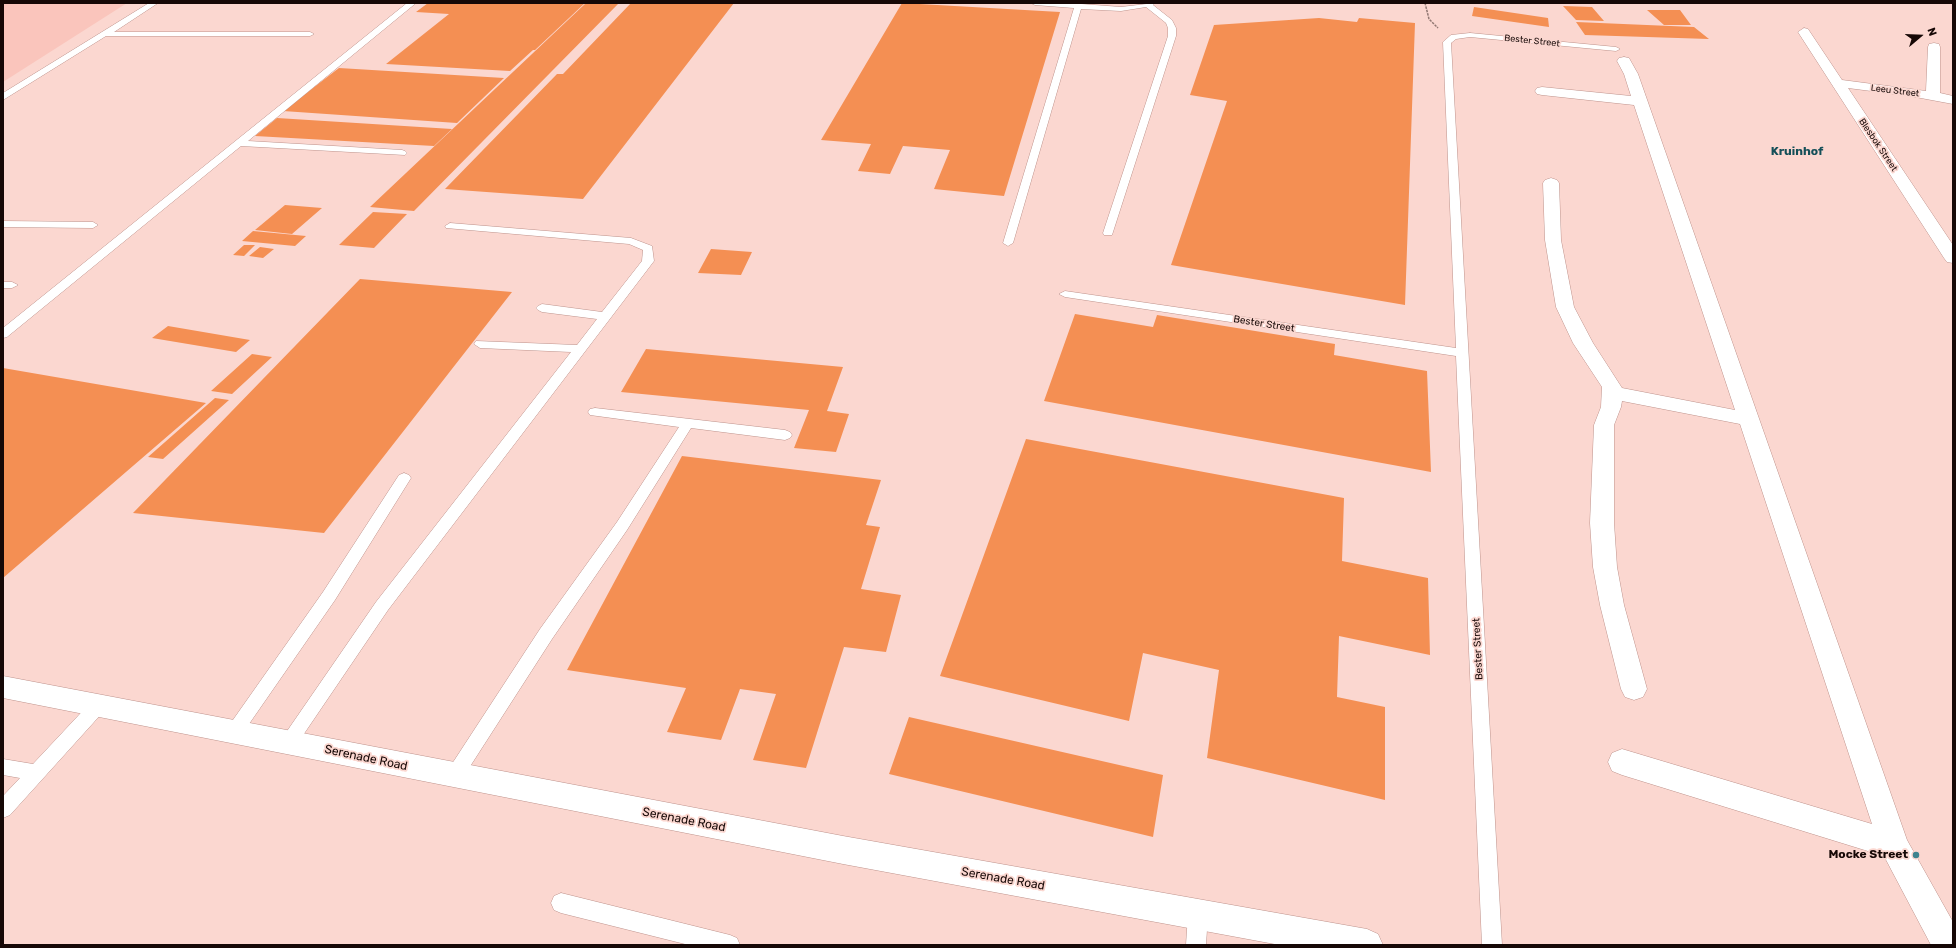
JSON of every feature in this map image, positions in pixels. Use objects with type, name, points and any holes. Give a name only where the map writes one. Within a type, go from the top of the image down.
[{"type":"street","name":"Blesbok Street","points":[[1804,32],[1953,258]]},
{"type":"street","points":[[1933,96],[1934,47]]},
{"type":"street","points":[[1620,55],[1631,74],[1894,845],[1934,921],[1949,945]]},
{"type":"street","name":"Leeu Street","points":[[1837,84],[1933,96],[1953,100]]},
{"type":"street","points":[[1542,91],[1640,101]]},
{"type":"street","points":[[1550,183],[1553,240],[1565,307],[1583,343],[1612,387],[1613,393],[1611,407],[1604,425],[1602,523],[1605,567],[1612,606],[1634,689]]},
{"type":"street","points":[[1613,393],[1749,419]]},
{"type":"street","name":"Serenade Road","points":[[3,687],[289,742],[454,776],[843,850],[1367,945]]},
{"type":"street","points":[[1622,762],[1894,845]]},
{"type":"lane","points":[[3,97],[154,3]]},
{"type":"lane","points":[[3,334],[412,3]]},
{"type":"lane","points":[[1035,3],[1121,9],[1150,4],[1169,22],[1172,28],[1172,36],[1108,233]]},
{"type":"lane","points":[[1008,243],[1078,6]]},
{"type":"lane","points":[[104,34],[310,34]]},
{"type":"lane","name":"Bester Street","points":[[1492,945],[1448,42],[1449,39],[1470,34],[1620,55]]},
{"type":"lane","points":[[238,143],[402,153]]},
{"type":"lane","points":[[3,224],[93,225]]},
{"type":"lane","points":[[289,742],[382,606],[648,261],[648,248],[632,241],[450,226]]},
{"type":"lane","name":"Bester Street","points":[[1065,294],[1464,353]]},
{"type":"lane","points":[[542,308],[605,316]]},
{"type":"lane","points":[[480,344],[580,348]]},
{"type":"lane","points":[[595,412],[785,435]]},
{"type":"lane","points":[[454,776],[515,680],[622,526],[688,424]]},
{"type":"lane","points":[[234,732],[329,596],[404,478]]},
{"type":"lane","points":[[3,809],[98,706]]},
{"type":"lane","points":[[3,767],[36,773]]},
{"type":"lane","points":[[561,903],[730,945]]},
{"type":"lane","points":[[1196,945],[1198,914]]},
{"type":"path","points":[[1425,3],[1429,19],[1449,39]]},
{"type":"shaded area","points":[[3,3],[127,3],[3,82]]},
{"type":"building","points":[[428,3],[585,3],[535,50],[533,50],[510,71],[386,64],[449,14],[416,12]]},
{"type":"building","points":[[586,3],[619,3],[414,211],[370,207]]},
{"type":"building","points":[[631,3],[734,3],[583,199],[445,189],[557,74],[563,74]]},
{"type":"building","points":[[902,3],[1060,12],[1004,196],[934,189],[950,150],[903,146],[890,174],[858,171],[871,144],[821,140]]},
{"type":"building","points":[[1563,6],[1592,7],[1604,21],[1576,20]]},
{"type":"building","points":[[1474,7],[1548,18],[1549,27],[1472,16]]},
{"type":"building","points":[[1647,10],[1680,10],[1691,25],[1664,25]]},
{"type":"building","points":[[1319,18],[1357,22],[1359,18],[1415,23],[1405,305],[1171,265],[1227,101],[1190,95],[1214,25]]},
{"type":"building","points":[[1576,22],[1694,27],[1709,39],[1585,35]]},
{"type":"building","points":[[339,68],[504,78],[457,123],[283,111]]},
{"type":"building","points":[[277,118],[452,129],[434,146],[255,136]]},
{"type":"building","points":[[285,205],[322,208],[292,234],[255,230]]},
{"type":"building","points":[[373,212],[407,214],[374,248],[339,245]]},
{"type":"building","points":[[253,231],[306,236],[295,246],[242,241]]},
{"type":"building","points":[[244,245],[255,245],[244,256],[233,255]]},
{"type":"building","points":[[260,247],[274,249],[263,258],[249,256]]},
{"type":"building","points":[[711,249],[752,252],[741,275],[698,273]]},
{"type":"building","points":[[360,279],[512,292],[324,533],[133,513]]},
{"type":"building","points":[[1075,314],[1153,327],[1157,315],[1335,344],[1334,355],[1427,371],[1431,472],[1044,401]]},
{"type":"building","points":[[168,326],[250,340],[236,352],[152,338]]},
{"type":"building","points":[[646,349],[843,367],[827,411],[849,414],[836,452],[794,448],[809,410],[621,392]]},
{"type":"building","points":[[252,354],[272,357],[232,394],[211,391]]},
{"type":"building","points":[[3,368],[206,403],[3,578]]},
{"type":"building","points":[[215,398],[229,400],[163,459],[148,457]]},
{"type":"building","points":[[1026,439],[1344,498],[1342,561],[1428,578],[1430,655],[1339,636],[1337,697],[1385,707],[1385,800],[1207,758],[1219,670],[1143,653],[1129,721],[940,676]]},
{"type":"building","points":[[682,456],[881,480],[866,525],[880,527],[861,589],[901,595],[886,652],[844,647],[806,768],[753,760],[776,694],[740,689],[721,740],[667,732],[686,688],[567,670]]},
{"type":"building","points":[[909,717],[1163,775],[1153,837],[889,774]]},
{"type":"place","name":"Mocke Street","points":[[1916,855]]},
{"type":"district","name":"Kruinhof","points":[[1797,152]]}]
